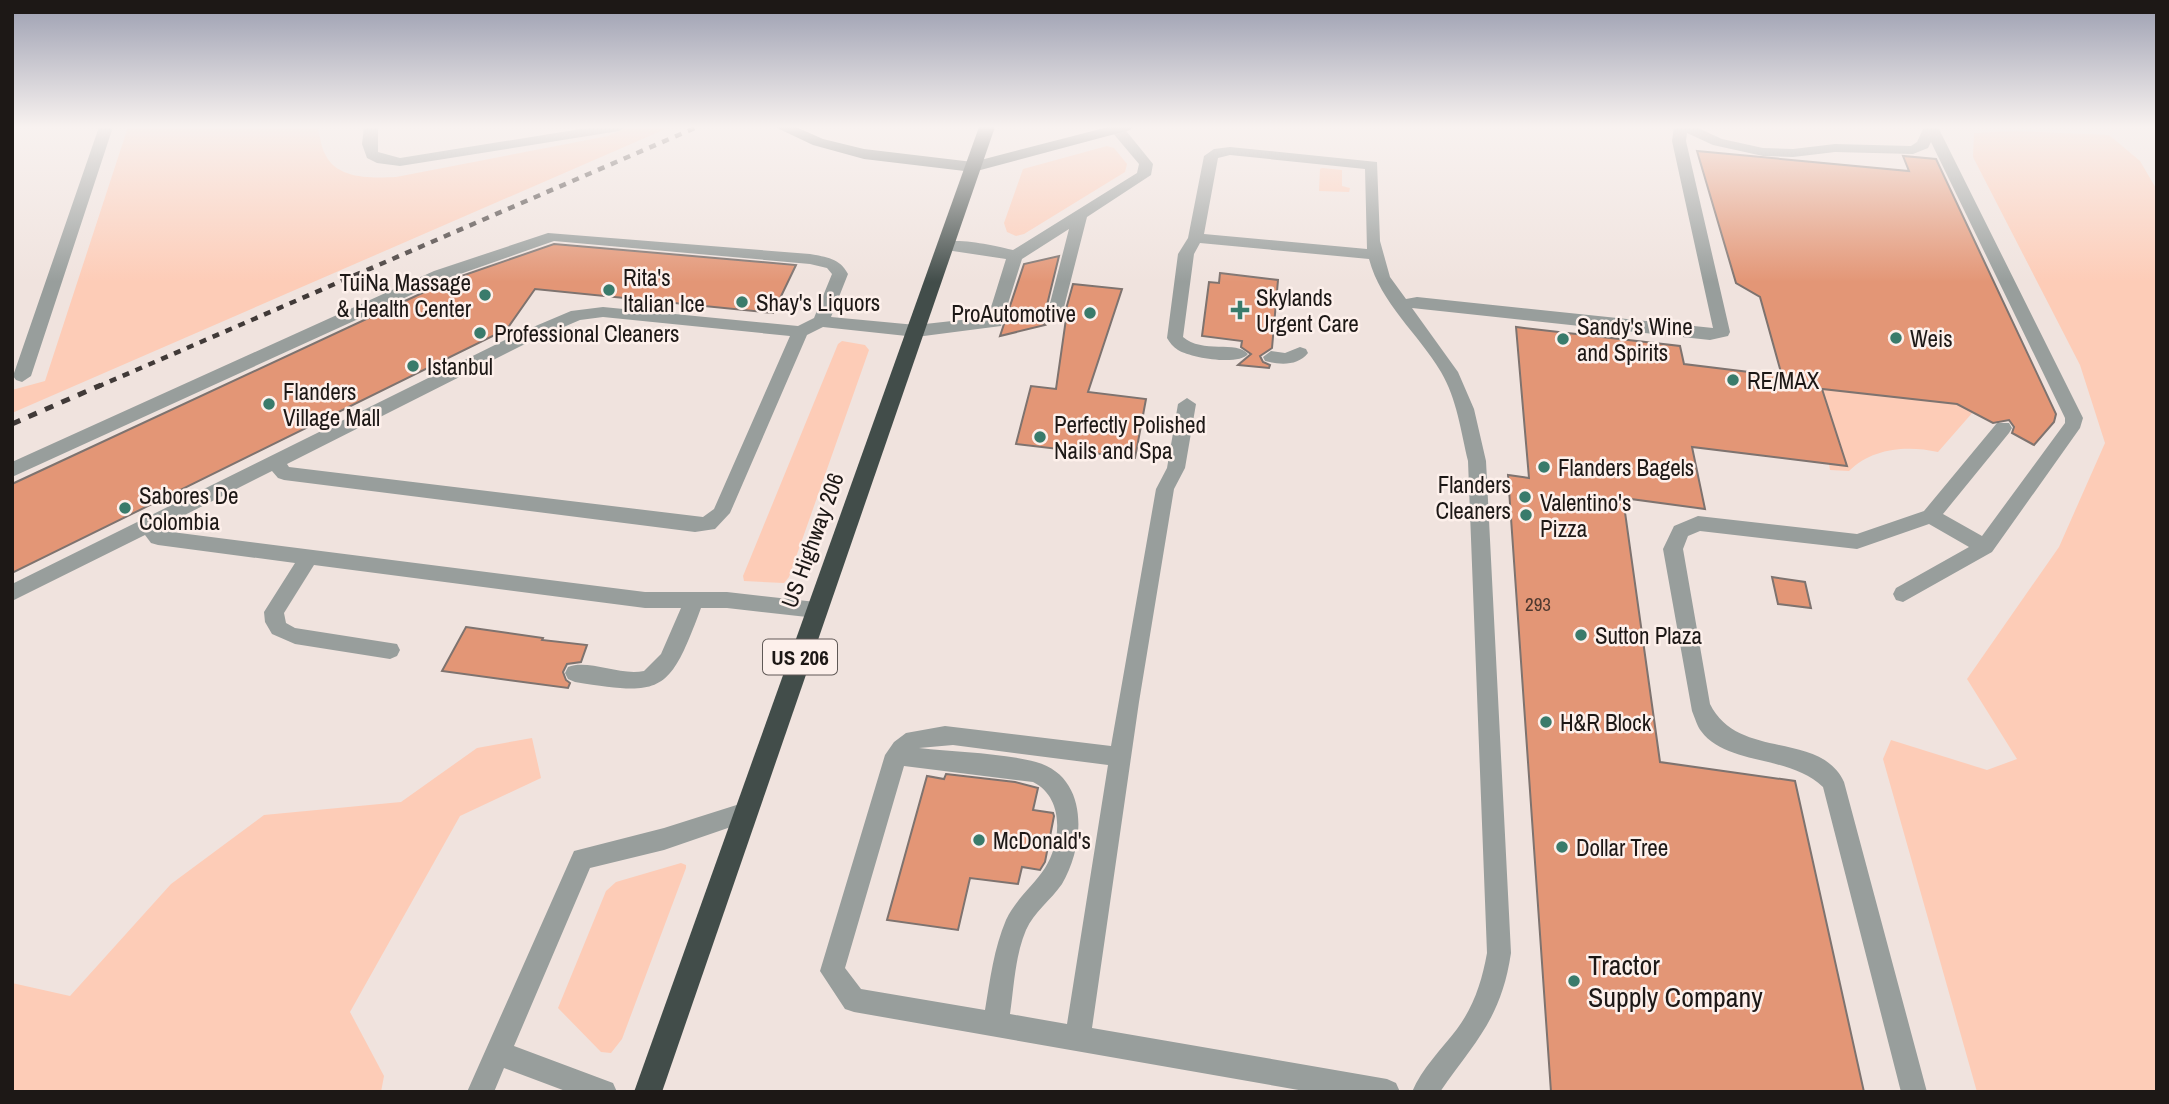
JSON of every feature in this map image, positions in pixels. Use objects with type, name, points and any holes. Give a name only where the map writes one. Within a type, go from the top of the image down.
[{"type":"highway","name":"US Highway 206","points":[[648,1092],[969,179]]},
{"type":"lane","points":[[22,376],[89,179]]},
{"type":"lane","points":[[12,593],[525,337],[578,315],[603,312],[800,332],[821,321],[916,331],[999,324],[1015,256],[1139,179]]},
{"type":"lane","points":[[1207,179],[1196,238],[1186,254],[1175,338],[1178,343],[1190,349],[1240,354]]},
{"type":"lane","points":[[1373,179],[1372,241],[1382,278],[1399,306],[1450,372],[1473,438],[1477,461],[1499,953],[1496,974],[1480,1017],[1434,1076],[1425,1092]]},
{"type":"lane","points":[[1399,306],[1417,302],[1710,334],[1722,332],[1723,326],[1688,179]]},
{"type":"lane","points":[[1903,594],[1985,547],[2072,429],[2074,418],[1957,179]]},
{"type":"lane","points":[[1045,317],[1055,315],[1080,216]]},
{"type":"lane","points":[[12,470],[440,275],[553,236],[830,263],[840,274],[821,321]]},
{"type":"lane","points":[[1196,238],[1376,255]]},
{"type":"lane","points":[[946,245],[995,250],[1015,256]]},
{"type":"lane","points":[[275,462],[284,472],[695,525],[708,524],[721,513],[800,332]]},
{"type":"lane","points":[[12,357],[32,346]]},
{"type":"lane","points":[[1271,358],[1287,359],[1300,353]]},
{"type":"lane","points":[[1078,1037],[1120,757],[1165,489],[1176,468],[1187,404]]},
{"type":"lane","points":[[1914,1092],[1833,782],[1820,768],[1803,759],[1763,752],[1730,742],[1718,735],[1702,717],[1674,549],[1681,531],[1698,523],[1857,542],[1931,516],[2003,428]]},
{"type":"lane","points":[[1931,516],[1985,547]]},
{"type":"lane","points":[[149,526],[158,538],[645,600],[727,600],[817,611]]},
{"type":"lane","points":[[309,557],[274,612],[277,628],[283,634],[390,650]]},
{"type":"lane","points":[[575,673],[640,682],[652,678],[662,669],[671,653],[694,600]]},
{"type":"lane","points":[[1120,757],[953,736],[913,740],[902,746],[896,755],[832,971],[854,1000],[1387,1092]]},
{"type":"lane","points":[[896,755],[1035,772],[1049,776],[1058,783],[1065,799],[1067,821],[1057,868],[1019,918],[1013,933],[996,1023]]},
{"type":"lane","points":[[480,1092],[583,859],[664,839],[746,812]]},
{"type":"lane","points":[[498,1053],[604,1092]]},
{"type":"shaded area","points":[[111,179],[551,179],[12,413],[12,390],[45,381]]},
{"type":"shaded area","points":[[1020,179],[1114,179],[1024,234],[1016,236],[1007,232],[1004,223]]},
{"type":"shaded area","points":[[1320,179],[1342,179],[1342,186],[1350,188],[1349,192],[1319,191]]},
{"type":"shaded area","points":[[1984,179],[2150,179],[2157,190],[2157,1092],[1977,1092],[1883,759],[1891,740],[1987,770],[2017,759],[1967,679],[2059,547],[2105,443],[2080,365]]},
{"type":"shaded area","points":[[842,341],[865,345],[869,350],[789,577],[784,583],[744,581],[743,576],[838,344]]},
{"type":"shaded area","points":[[1822,389],[1957,404],[1973,412],[1938,452],[1891,450],[1868,457],[1849,471],[1830,470],[1829,464],[1846,465]]},
{"type":"shaded area","points":[[532,738],[541,778],[460,816],[350,1012],[384,1076],[381,1092],[12,1092],[12,983],[70,996],[171,884],[264,815],[401,802],[477,748]]},
{"type":"shaded area","points":[[681,863],[686,865],[686,868],[622,1039],[611,1053],[601,1052],[558,1008],[606,891],[616,882]]},
{"type":"building","name":"Sutton Plaza","points":[[1705,179],[1945,179],[2056,414],[2054,422],[2034,445],[2012,433],[2014,427],[2009,420],[1993,423],[1957,404],[1822,389],[1847,466],[1692,447],[1705,509],[1623,498],[1660,762],[1795,781],[1864,1092],[1551,1092],[1508,475],[1529,478],[1516,327],[1680,346],[1684,364],[1782,376],[1760,297],[1736,283]]},
{"type":"building","name":"Flanders Village Mall","points":[[554,244],[796,265],[773,313],[535,289],[507,329],[12,573],[12,484],[450,280]]},
{"type":"building","points":[[1059,256],[1046,309],[1038,310],[1035,316],[1045,325],[1000,336],[1024,264]]},
{"type":"building","name":"Skylands Urgent Care","points":[[1220,273],[1278,280],[1272,348],[1260,356],[1263,362],[1270,365],[1269,368],[1238,365],[1251,354],[1241,347],[1242,341],[1202,336],[1209,282],[1219,283]]},
{"type":"building","points":[[1073,284],[1122,289],[1088,392],[1146,399],[1135,458],[1016,444],[1031,386],[1056,389],[1066,319],[1063,320]]},
{"type":"building","points":[[1772,577],[1805,582],[1811,608],[1778,604]]},
{"type":"building","points":[[466,627],[587,645],[581,662],[567,664],[563,672],[570,683],[568,688],[442,671]]},
{"type":"building","name":"McDonald's","points":[[946,774],[1015,782],[1038,788],[1033,810],[1053,813],[1054,816],[1045,862],[1040,870],[1022,867],[1018,884],[970,878],[958,930],[887,920],[927,776],[944,779]]},
{"type":"railway","points":[[97,387],[578,179]]},
{"type":"railway","points":[[12,424],[101,385]]},
{"type":"place","name":"Rita's Italian Ice","points":[[609,290]]},
{"type":"place","name":"TuiNa Massage & Health Center","points":[[485,295]]},
{"type":"place","name":"Shay's Liquors","points":[[742,302]]},
{"type":"place","name":"Skylands Urgent Care","points":[[1240,310]]},
{"type":"place","name":"ProAutomotive","points":[[1090,313]]},
{"type":"place","name":"Professional Cleaners","points":[[480,333]]},
{"type":"place","name":"Weis","points":[[1896,338]]},
{"type":"place","name":"Sandy's Wine and Spirits","points":[[1563,339]]},
{"type":"place","name":"Istanbul","points":[[413,366]]},
{"type":"place","name":"RE/MAX","points":[[1733,380]]},
{"type":"place","name":"Flanders Village Mall","points":[[269,404]]},
{"type":"place","name":"Perfectly Polished Nails and Spa","points":[[1040,437]]},
{"type":"place","name":"Flanders Bagels","points":[[1544,467]]},
{"type":"place","name":"Flanders Cleaners","points":[[1525,497]]},
{"type":"place","name":"Sabores De Colombia","points":[[125,508]]},
{"type":"place","name":"Valentino's Pizza","points":[[1526,515]]},
{"type":"place","name":"Sutton Plaza","points":[[1581,635]]},
{"type":"place","name":"H&R Block","points":[[1546,722]]},
{"type":"place","name":"McDonald's","points":[[979,840]]},
{"type":"place","name":"Dollar Tree","points":[[1562,847]]},
{"type":"place","name":"Tractor Supply Company","points":[[1574,981]]}]
